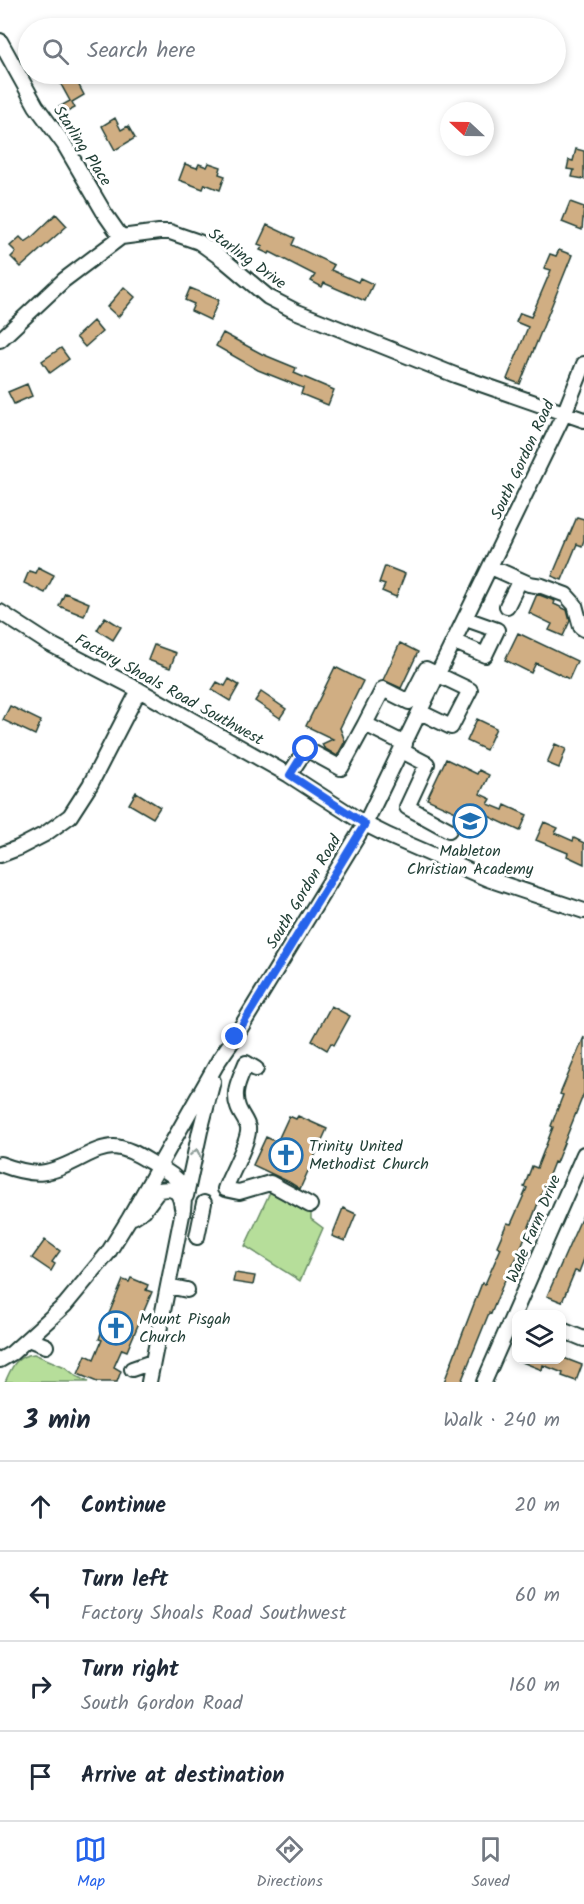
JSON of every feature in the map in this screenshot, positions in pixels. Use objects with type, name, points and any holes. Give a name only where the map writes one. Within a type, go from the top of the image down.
[{"type":"street","name":"Starling Place","points":[[0,41],[18,74]]},
{"type":"street","name":"Starling Place","points":[[24,84],[121,237]]},
{"type":"street","name":"Starling Drive","points":[[0,340],[64,280],[121,237],[159,232],[185,236],[199,242],[268,297],[295,311],[455,375],[584,420]]},
{"type":"street","name":"South Gordon Road","points":[[0,1360],[28,1340],[65,1305],[108,1253],[221,1056],[365,824],[564,414],[584,364]]},
{"type":"street","points":[[491,567],[566,596],[575,605],[581,627],[584,629]]},
{"type":"street","points":[[507,606],[520,580]]},
{"type":"street","name":"Factory Shoals Road Southwest","points":[[0,612],[48,643],[139,690],[290,775],[365,824],[388,836],[488,879],[584,911]]},
{"type":"street","points":[[455,642],[485,655],[497,630],[466,619]]},
{"type":"street","points":[[290,775],[306,749],[341,768],[383,688],[409,702],[426,669],[470,690],[451,728],[420,712]]},
{"type":"street","points":[[0,855],[45,834],[70,816],[90,784],[139,690]]},
{"type":"street","points":[[365,724],[427,764],[407,807],[449,830]]},
{"type":"street","points":[[149,1382],[200,1131],[221,1056],[251,1066],[236,1088],[237,1107],[248,1128],[245,1146],[225,1189],[239,1192],[270,1183],[310,1205]]},
{"type":"street","points":[[0,1164],[26,1173],[42,1173],[58,1170],[103,1148],[113,1147],[138,1155],[180,1182],[185,1188],[183,1210]]},
{"type":"street","name":"Wade Farm Drive","points":[[520,1310],[584,1154]]},
{"type":"street","points":[[129,1219],[144,1210],[159,1190],[169,1188],[180,1197],[183,1210]]},
{"type":"street","points":[[179,1227],[198,1233],[204,1203]]},
{"type":"street","points":[[108,1253],[109,1269]]},
{"type":"street","points":[[168,1286],[187,1290]]},
{"type":"street","name":"Wade Farm Drive","points":[[484,1382],[512,1327]]},
{"type":"street","points":[[566,1332],[584,1339]]},
{"type":"street","points":[[28,1340],[46,1346]]},
{"type":"street","points":[[132,1369],[152,1362]]},
{"type":"green space","points":[[271,1190],[311,1212],[311,1219],[323,1228],[300,1281],[245,1246]]},
{"type":"green space","points":[[34,1354],[65,1367],[88,1382],[5,1382],[18,1360]]},
{"type":"building","points":[[61,84],[78,84],[84,95],[72,102],[75,108],[63,114],[59,107],[70,101]]},
{"type":"building","points":[[115,118],[121,130],[128,126],[135,138],[115,150],[102,126]]},
{"type":"building","points":[[576,149],[584,151],[584,179],[572,177],[574,170],[567,169],[569,160],[573,161]]},
{"type":"building","points":[[209,163],[221,167],[219,174],[225,176],[220,190],[205,184],[203,189],[179,180],[185,164],[197,168],[199,164],[207,167]]},
{"type":"building","points":[[570,202],[584,207],[582,230],[562,222]]},
{"type":"building","points":[[56,214],[67,226],[21,267],[11,257],[16,252],[10,246],[20,237],[25,242],[31,238]]},
{"type":"building","points":[[267,225],[295,238],[292,245],[334,265],[331,270],[358,282],[360,278],[373,284],[365,301],[324,283],[322,287],[311,281],[315,275],[270,252],[269,254],[260,250],[263,246],[258,244]]},
{"type":"building","points":[[559,250],[572,255],[520,384],[507,379],[528,327],[516,322],[520,313],[531,317],[551,270],[544,268],[550,254],[556,256]]},
{"type":"building","points":[[124,287],[135,297],[118,317],[107,307]]},
{"type":"building","points":[[190,288],[219,300],[210,320],[191,311],[194,304],[185,300]]},
{"type":"building","points":[[93,321],[102,332],[85,347],[76,337]]},
{"type":"building","points":[[223,333],[262,354],[296,368],[294,373],[334,390],[328,405],[301,394],[303,388],[258,370],[216,346]]},
{"type":"building","points":[[61,348],[69,359],[50,373],[42,361]]},
{"type":"building","points":[[27,384],[32,396],[14,404],[8,392]]},
{"type":"building","points":[[577,517],[584,519],[584,540],[582,546],[577,544],[562,580],[552,576]]},
{"type":"building","points":[[385,566],[405,574],[396,597],[382,591],[385,585],[379,583]]},
{"type":"building","points":[[38,567],[54,575],[45,593],[24,583],[29,571],[35,573]]},
{"type":"building","points":[[65,593],[89,603],[84,616],[59,606]]},
{"type":"building","points":[[537,594],[555,601],[554,604],[567,610],[570,621],[563,636],[549,630],[552,624],[529,613]]},
{"type":"building","points":[[105,617],[121,627],[113,640],[97,630]]},
{"type":"building","points":[[518,633],[577,661],[569,679],[536,663],[531,673],[505,660]]},
{"type":"building","points":[[400,643],[418,652],[401,688],[383,680]]},
{"type":"building","points":[[154,645],[176,653],[170,668],[148,660]]},
{"type":"building","points":[[335,667],[363,681],[340,728],[345,741],[337,756],[324,748],[322,744],[333,739],[306,726]]},
{"type":"building","points":[[229,679],[239,685],[230,701],[212,690],[217,682],[225,686]]},
{"type":"building","points":[[261,692],[286,709],[280,718],[255,701]]},
{"type":"building","points":[[10,706],[41,721],[35,735],[3,720]]},
{"type":"building","points":[[477,719],[496,728],[486,750],[467,741]]},
{"type":"building","points":[[555,744],[566,749],[559,768],[547,763]]},
{"type":"building","points":[[446,759],[477,774],[479,770],[489,775],[480,794],[491,799],[488,804],[503,810],[505,805],[527,815],[520,831],[484,814],[483,817],[472,812],[465,826],[454,821],[458,813],[427,799]]},
{"type":"building","points":[[136,792],[160,807],[153,818],[129,804]]},
{"type":"building","points":[[544,822],[558,828],[555,833],[584,843],[584,864],[567,856],[568,853],[536,840]]},
{"type":"building","points":[[331,1006],[350,1016],[334,1045],[331,1043],[327,1050],[312,1041]]},
{"type":"building","points":[[584,1037],[584,1093],[556,1163],[554,1162],[518,1255],[491,1314],[489,1313],[461,1382],[444,1382],[482,1283],[485,1284],[501,1248],[497,1246],[507,1223],[511,1224],[527,1188],[524,1187],[532,1166],[537,1168],[563,1095],[560,1094]]},
{"type":"building","name":"Trinity United Methodist Church","points":[[289,1116],[296,1119],[298,1116],[327,1129],[300,1189],[253,1165],[266,1137],[277,1142]]},
{"type":"building","points":[[343,1208],[356,1214],[345,1241],[332,1236]]},
{"type":"building","points":[[584,1212],[584,1259],[579,1272],[575,1271],[562,1302],[547,1296]]},
{"type":"building","points":[[45,1240],[60,1251],[52,1262],[55,1264],[51,1271],[32,1258]]},
{"type":"building","points":[[235,1273],[255,1276],[253,1285],[233,1282]]},
{"type":"building","name":"Mount Pisgah Church","points":[[131,1278],[148,1285],[146,1290],[152,1292],[127,1351],[122,1349],[114,1367],[121,1371],[117,1382],[97,1382],[78,1374],[86,1355],[94,1359],[102,1340],[99,1339],[101,1333],[123,1280],[129,1282]]},
{"type":"building","points":[[566,1359],[582,1365],[576,1381],[543,1365],[542,1370],[527,1364],[566,1364]]},
{"type":"place","name":"Mableton Christian Academy","points":[[470,821]]},
{"type":"place","name":"Trinity United Methodist Church","points":[[286,1155]]},
{"type":"place","name":"Mount Pisgah Church","points":[[116,1328]]},
{"type":"route","points":[[235,1037],[365,824],[290,775],[306,749]]}]
